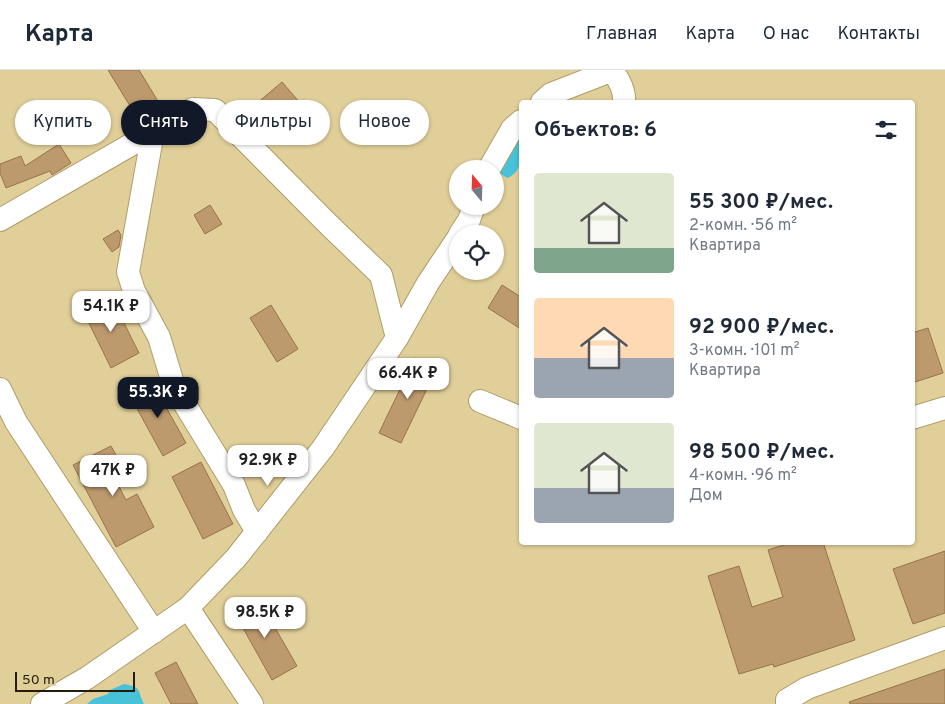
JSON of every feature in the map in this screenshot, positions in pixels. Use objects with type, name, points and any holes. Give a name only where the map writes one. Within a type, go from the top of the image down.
[{"type":"street","points":[[544,100],[551,94],[613,71],[618,78],[624,100]]},
{"type":"street","points":[[207,110],[216,110],[381,275],[397,338]]},
{"type":"street","points":[[494,160],[512,129],[519,123]]},
{"type":"street","points":[[0,220],[130,145]]},
{"type":"street","points":[[151,145],[128,272],[134,291],[159,337],[176,388],[234,486],[244,510],[257,532]]},
{"type":"street","points":[[43,704],[87,678],[188,608],[236,558],[323,448],[397,338],[449,252]]},
{"type":"street","points":[[0,389],[16,422],[154,632]]},
{"type":"street","points":[[480,401],[519,417]]},
{"type":"street","points":[[915,417],[945,408]]},
{"type":"street","points":[[188,608],[252,704]]},
{"type":"street","points":[[787,704],[787,700],[806,688],[945,638]]},
{"type":"water","points":[[519,139],[519,166],[507,178],[504,176],[504,160],[502,160]]},
{"type":"water","points":[[124,684],[136,688],[144,704],[87,704],[93,699],[108,694],[110,690]]},
{"type":"building","points":[[108,70],[139,70],[157,100],[126,100]]},
{"type":"building","points":[[282,82],[298,100],[261,100]]},
{"type":"building","points":[[57,145],[60,145],[71,163],[52,175],[50,171],[6,188],[0,173],[0,164],[21,156],[25,166]]},
{"type":"building","points":[[210,205],[222,224],[205,234],[194,215]]},
{"type":"building","points":[[118,230],[121,235],[119,247],[112,252],[103,239]]},
{"type":"building","points":[[502,285],[519,296],[519,328],[488,308]]},
{"type":"building","points":[[112,299],[139,353],[111,368],[84,313]]},
{"type":"building","points":[[271,305],[298,349],[277,362],[250,318]]},
{"type":"building","points":[[928,328],[943,373],[915,382],[915,332]]},
{"type":"building","points":[[415,358],[437,368],[401,443],[379,433]]},
{"type":"building","points":[[152,382],[186,443],[163,456],[129,394]]},
{"type":"building","points":[[111,446],[127,475],[116,481],[126,500],[137,494],[154,527],[116,547],[73,465]]},
{"type":"building","points":[[201,462],[233,524],[203,539],[172,477]]},
{"type":"building","points":[[784,545],[824,545],[855,640],[774,667],[773,664],[739,674],[708,576],[739,566],[752,607],[783,597],[768,550]]},
{"type":"building","points":[[945,551],[945,613],[913,624],[893,569]]},
{"type":"building","points":[[258,598],[297,666],[272,680],[234,612]]},
{"type":"building","points":[[176,662],[198,704],[171,704],[155,673]]},
{"type":"building","points":[[945,669],[945,704],[850,704],[849,702]]}]
